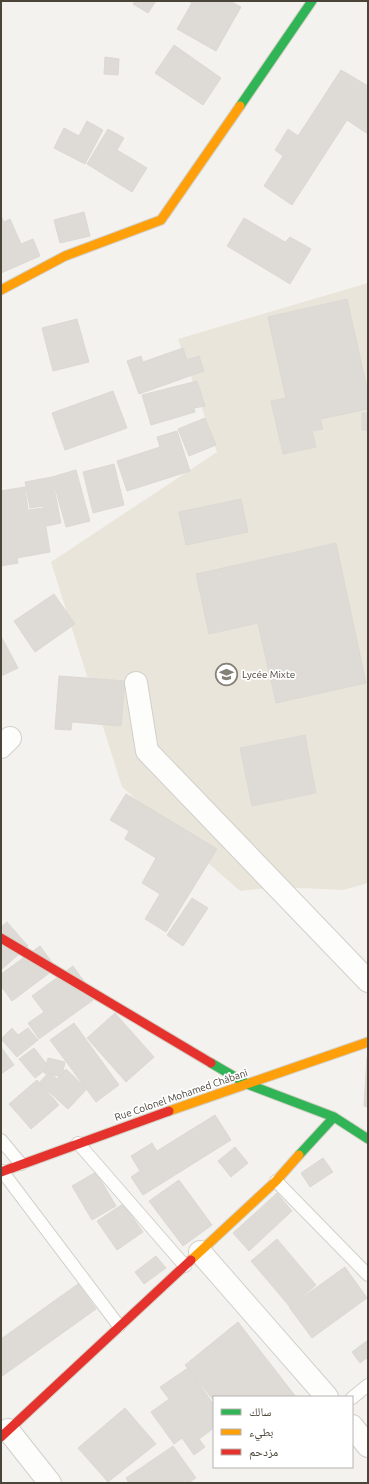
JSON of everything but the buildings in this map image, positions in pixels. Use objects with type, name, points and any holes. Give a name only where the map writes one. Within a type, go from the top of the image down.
[{"type":"street","points":[[1,290],[65,256],[161,220],[312,1]]},
{"type":"street","points":[[136,683],[147,751],[368,981]]},
{"type":"street","points":[[1,938],[247,1084],[334,1117],[368,1139]]},
{"type":"street","name":"Rue Colonel Mohamed Châbani","points":[[1,1171],[368,1042]]},
{"type":"street","points":[[50,1483],[5,1434],[276,1181],[334,1117]]},
{"type":"street","points":[[192,1259],[326,1396]]},
{"type":"street","points":[[353,1427],[368,1446]]},
{"type":"lane","points":[[1,1140],[21,1164]]},
{"type":"lane","points":[[78,1143],[192,1259]]},
{"type":"lane","points":[[1,1171],[119,1326]]},
{"type":"lane","points":[[276,1181],[368,1275]]},
{"type":"lane","points":[[353,1397],[368,1385]]},
{"type":"shaded area","name":"Lycée Mixte","points":[[368,283],[368,883],[343,890],[277,887],[240,891],[122,787],[51,562],[217,452],[178,339]]},
{"type":"traffic: fast","points":[[240,106],[312,1]]},
{"type":"traffic: fast","points":[[211,1063],[247,1084],[334,1117],[368,1139]]},
{"type":"traffic: fast","points":[[299,1155],[334,1117]]},
{"type":"traffic: slow","points":[[1,290],[65,256],[161,220],[240,106]]},
{"type":"traffic: slow","points":[[169,1111],[368,1042]]},
{"type":"traffic: slow","points":[[191,1260],[276,1181],[299,1155]]},
{"type":"traffic: jam","points":[[1,938],[211,1063]]},
{"type":"traffic: jam","points":[[1,1172],[169,1111]]},
{"type":"traffic: jam","points":[[1,1437],[191,1260]]},
{"type":"place","name":"Lycée Mixte","points":[[227,674]]}]
